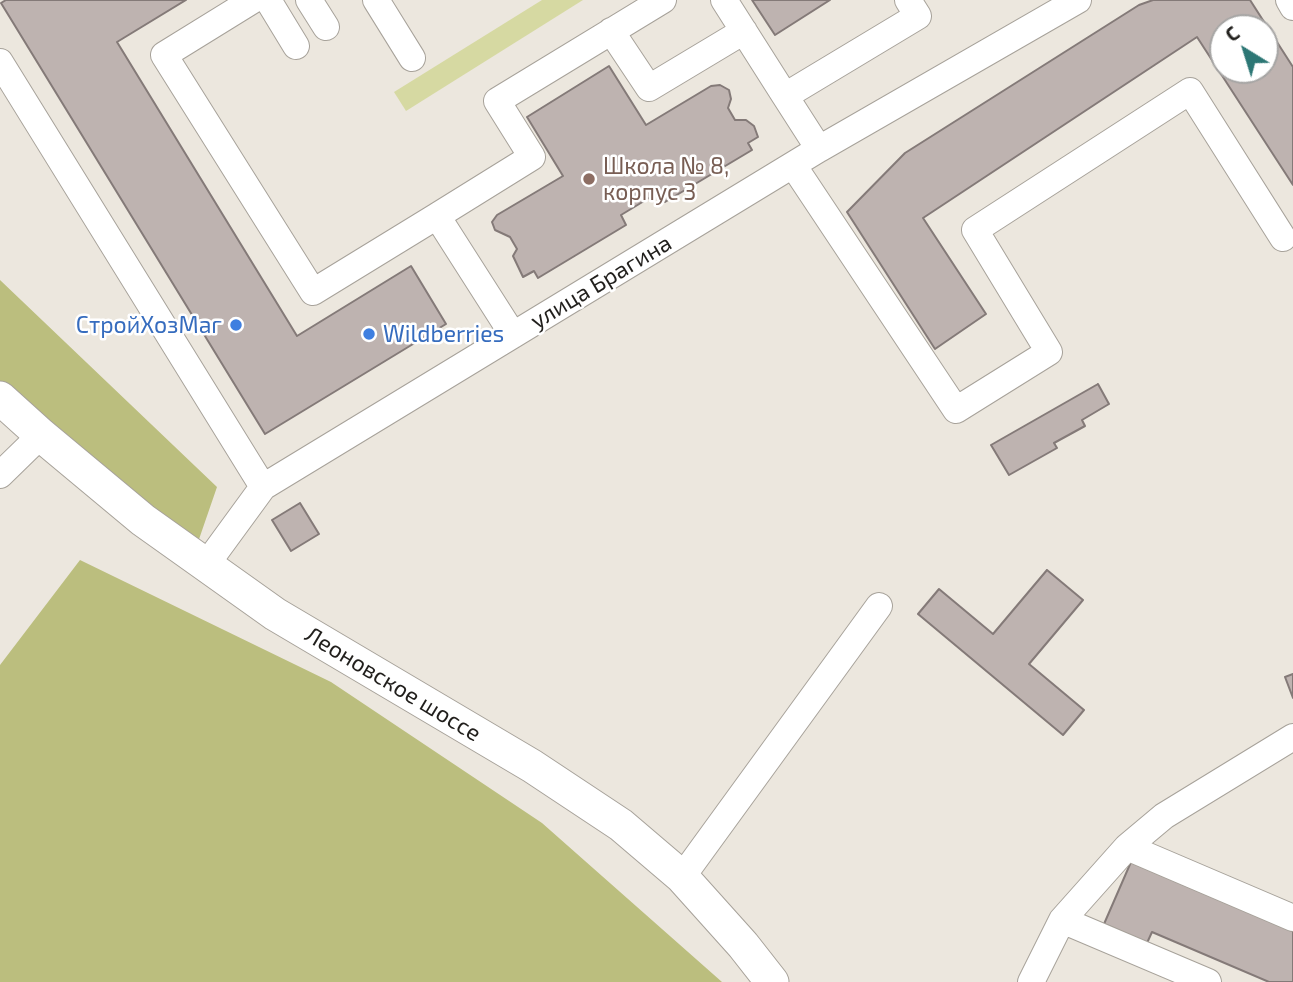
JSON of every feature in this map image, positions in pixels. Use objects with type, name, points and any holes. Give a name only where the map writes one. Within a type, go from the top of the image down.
[{"type":"main road","name":"Леоновское шоссе","points":[[0,398],[143,520],[275,614],[582,797],[632,834],[682,877],[720,918],[772,982]]},
{"type":"street","points":[[253,0],[164,55],[313,292],[532,157],[497,101],[663,0]]},
{"type":"street","points":[[268,0],[296,46]]},
{"type":"street","points":[[309,0],[326,27]]},
{"type":"street","points":[[376,0],[412,58]]},
{"type":"street","points":[[724,0],[819,149]]},
{"type":"street","points":[[785,96],[918,16],[908,0]]},
{"type":"street","name":"улица Брагина","points":[[206,565],[263,487],[819,149],[1078,0]]},
{"type":"street","points":[[1289,0],[1293,7]]},
{"type":"street","points":[[611,31],[649,88],[744,31]]},
{"type":"street","points":[[0,62],[263,487]]},
{"type":"street","points":[[793,165],[956,410],[1049,352],[975,229],[1191,91],[1283,238]]},
{"type":"street","points":[[437,216],[513,335]]},
{"type":"street","points":[[0,475],[41,435]]},
{"type":"street","points":[[682,877],[878,606]]},
{"type":"street","points":[[1031,982],[1062,920],[1127,847],[1164,816],[1293,737]]},
{"type":"street","points":[[1127,847],[1293,918]]},
{"type":"street","points":[[1062,920],[1208,982]]},
{"type":"green space","points":[[542,0],[583,0],[406,111],[394,92]]},
{"type":"green space","points":[[0,280],[217,487],[197,545],[0,383]]},
{"type":"green space","points":[[80,560],[331,682],[542,823],[722,982],[0,982],[0,665]]},
{"type":"building","points":[[6,0],[186,0],[117,42],[297,336],[411,266],[446,324],[265,434],[1,3]]},
{"type":"building","points":[[752,0],[830,0],[775,35]]},
{"type":"building","points":[[1153,0],[1250,0],[1259,14],[1209,14],[1209,56],[1197,37],[923,218],[986,314],[935,349],[847,212],[905,153],[1139,5]]},
{"type":"building","points":[[1279,45],[1293,67],[1293,185],[1227,84],[1279,84]]},
{"type":"building","points":[[609,66],[646,125],[711,86],[720,85],[729,90],[731,99],[728,108],[735,120],[746,120],[754,126],[758,137],[748,143],[752,150],[665,202],[659,192],[621,215],[626,225],[538,278],[534,271],[523,277],[513,256],[517,249],[510,237],[495,230],[492,222],[497,215],[563,176],[527,117]]},
{"type":"building","points":[[1098,384],[1109,404],[1082,420],[1085,426],[1054,443],[1057,448],[1009,475],[991,445]]},
{"type":"building","points":[[300,503],[319,534],[291,551],[272,520]]},
{"type":"building","points":[[1047,570],[1083,600],[1029,664],[1084,710],[1063,735],[918,614],[939,589],[993,634]]},
{"type":"building","points":[[1293,674],[1293,698],[1285,677]]},
{"type":"building","points":[[1131,862],[1293,931],[1293,982],[1269,982],[1152,932],[1147,943],[1104,924]]},
{"type":"place","name":"Школа № 8, корпус 3","points":[[589,179]]},
{"type":"place","name":"СтройХозМаг","points":[[236,325]]},
{"type":"place","name":"Wildberries","points":[[369,334]]}]
